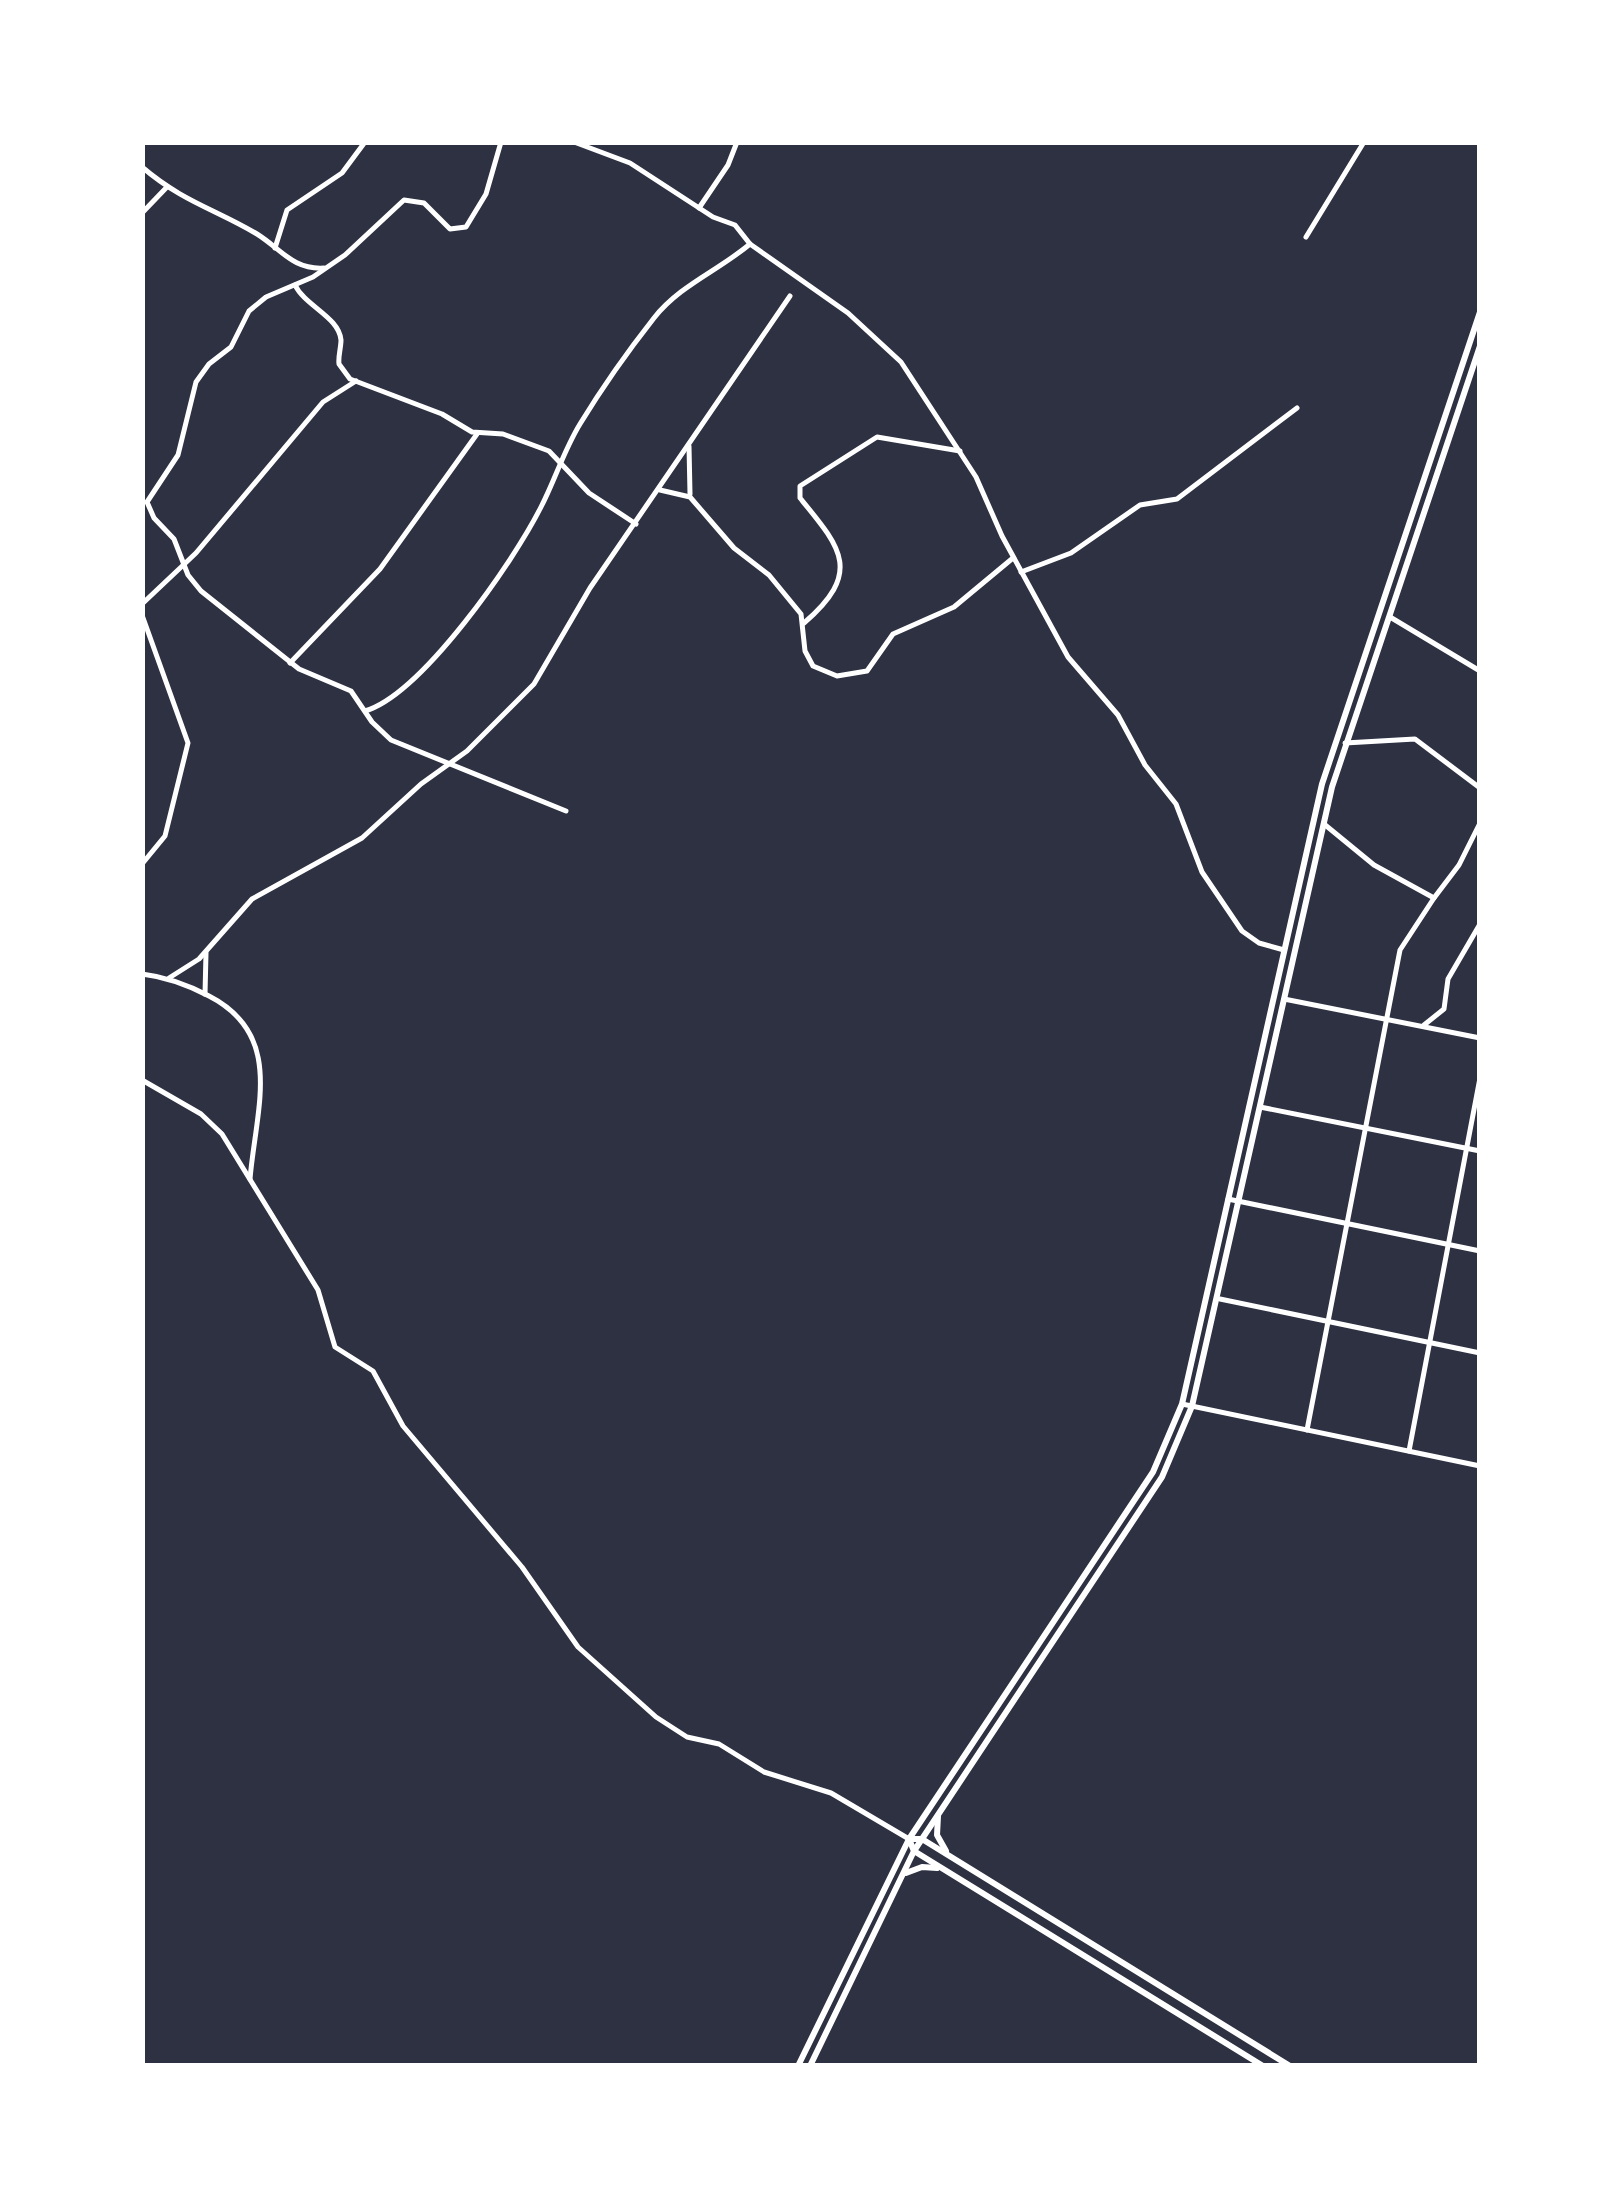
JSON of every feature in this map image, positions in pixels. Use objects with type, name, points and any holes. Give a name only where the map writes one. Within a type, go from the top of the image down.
[{"type":"street","points":[[276,248],[287,210],[342,173],[365,142]]},
{"type":"street","points":[[501,142],[486,194],[466,227],[450,229],[424,203],[404,200],[327,268],[256,303],[231,347],[201,372],[178,455],[150,492],[149,511],[174,539],[200,592],[290,663],[340,683],[391,740],[566,811]]},
{"type":"street","points":[[574,142],[630,162],[699,208],[735,225],[750,244],[848,313],[884,344],[916,381],[960,452],[1068,657],[1118,715],[1145,765],[1176,804],[1196,862],[1236,922],[1259,943],[1284,950]]},
{"type":"street","points":[[699,208],[728,165],[737,142]]},
{"type":"street","points":[[1306,237],[1364,142]]},
{"type":"street","points":[[142,167],[166,188],[276,248],[294,263],[327,268]]},
{"type":"street","points":[[142,213],[166,188]]},
{"type":"street","points":[[365,710],[398,695],[484,596],[528,530],[580,425],[656,314],[686,286],[750,244]]},
{"type":"street","points":[[295,286],[309,306],[336,326],[341,344],[338,364],[344,375],[442,414],[477,434],[519,439],[562,461],[590,493],[636,524]]},
{"type":"street","points":[[169,978],[190,967],[252,899],[350,848],[421,784],[449,766],[543,672],[590,588],[790,296]]},
{"type":"street","points":[[798,2066],[908,1839],[1153,1472],[1182,1404],[1322,784],[1480,312]]},
{"type":"street","points":[[810,2066],[914,1851],[1162,1477],[1192,1406],[1220,1299],[1284,999],[1345,743],[1480,346]]},
{"type":"street","points":[[142,604],[185,564],[323,402],[356,381]]},
{"type":"street","points":[[1021,572],[1070,553],[1140,505],[1177,499],[1297,408]]},
{"type":"street","points":[[290,663],[380,569],[477,434]]},
{"type":"street","points":[[804,623],[834,589],[842,561],[836,543],[800,498],[800,486],[878,437],[960,452]]},
{"type":"street","points":[[690,497],[686,468],[691,438]]},
{"type":"street","points":[[658,490],[681,491],[690,497],[734,548],[768,575],[804,623],[805,651],[812,666],[836,676],[857,675],[874,664],[887,640],[900,628],[954,608],[1013,558]]},
{"type":"street","points":[[142,615],[188,743],[166,836],[142,864]]},
{"type":"street","points":[[1387,615],[1480,671]]},
{"type":"street","points":[[1345,743],[1415,739],[1480,788]]},
{"type":"street","points":[[1307,1430],[1390,1020],[1400,950],[1459,864],[1480,823]]},
{"type":"street","points":[[1324,824],[1374,865],[1434,898]]},
{"type":"street","points":[[1422,1027],[1444,1009],[1448,979],[1480,924]]},
{"type":"street","points":[[205,994],[202,972],[207,950]]},
{"type":"street","points":[[142,974],[169,978],[205,994],[241,1016],[256,1039],[259,1067],[249,1182]]},
{"type":"street","points":[[1284,999],[1480,1038]]},
{"type":"street","points":[[1408,1452],[1480,1078]]},
{"type":"street","points":[[142,1080],[212,1124],[231,1146],[249,1182],[318,1290],[335,1347],[373,1371],[403,1426],[528,1574],[587,1655],[676,1732],[719,1744],[779,1778],[831,1793],[908,1839],[922,1839],[1290,2066]]},
{"type":"street","points":[[1260,1107],[1480,1151]]},
{"type":"street","points":[[1228,1199],[1480,1251]]},
{"type":"street","points":[[1220,1299],[1480,1353]]},
{"type":"street","points":[[1182,1404],[1480,1466]]},
{"type":"street","points":[[940,1812],[937,1835],[950,1856]]},
{"type":"street","points":[[908,1839],[914,1851],[1263,2066]]},
{"type":"street","points":[[901,1878],[914,1868],[945,1870]]}]
